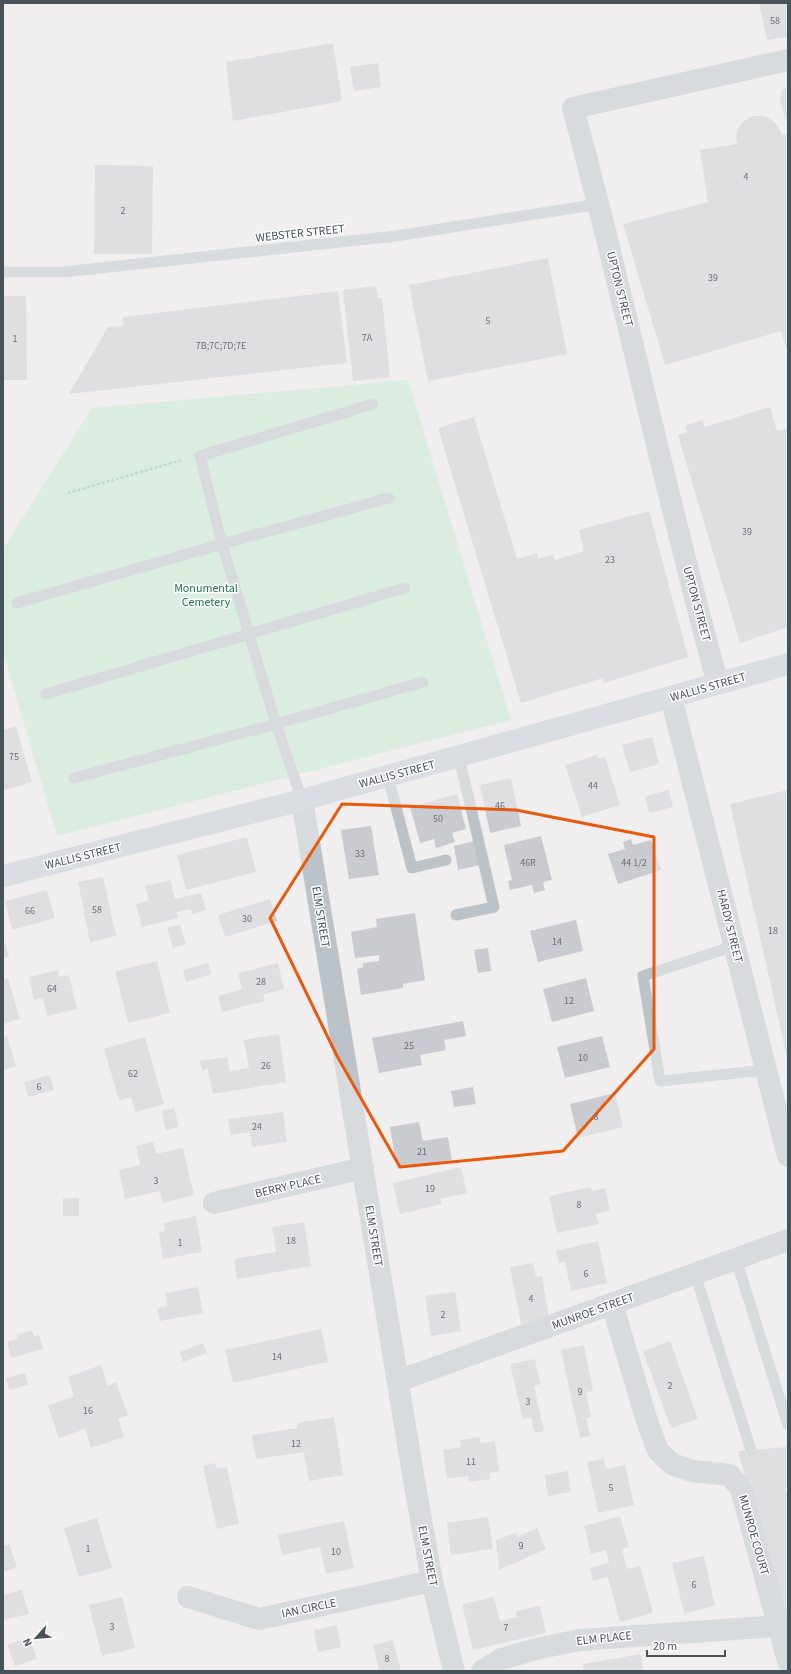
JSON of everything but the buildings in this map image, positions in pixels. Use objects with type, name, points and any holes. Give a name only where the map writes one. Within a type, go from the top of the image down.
[{"type":"street","name":"UPTON STREET","points":[[718,684],[696,605],[599,204],[573,108],[788,60]]},
{"type":"street","name":"WALLIS STREET","points":[[3,876],[388,777],[788,664]]},
{"type":"street","name":"HARDY STREET","points":[[671,697],[766,1070],[783,1112],[788,1156]]},
{"type":"street","name":"ELM STREET","points":[[302,800],[362,1168],[432,1581],[454,1671]]},
{"type":"street","name":"BERRY PLACE","points":[[214,1203],[362,1168]]},
{"type":"street","name":"MUNROE STREET","points":[[398,1381],[788,1240]]},
{"type":"street","name":"MUNROE COURT","points":[[612,1304],[647,1421],[658,1451],[672,1464],[692,1472],[730,1475],[740,1489],[788,1661]]},
{"type":"street","name":"IAN CIRCLE","points":[[188,1597],[259,1619],[432,1581]]},
{"type":"street","name":"ELM PLACE","points":[[482,1671],[501,1659],[540,1648],[580,1640],[779,1626]]},
{"type":"lane","name":"WEBSTER STREET","points":[[3,272],[63,272],[396,236],[599,204]]},
{"type":"lane","points":[[302,800],[276,724],[222,544],[200,456],[373,404]]},
{"type":"lane","points":[[17,603],[389,498]]},
{"type":"lane","points":[[46,694],[405,588]]},
{"type":"lane","points":[[74,778],[276,724],[423,682]]},
{"type":"lane","points":[[456,915],[494,907],[459,757]]},
{"type":"lane","points":[[388,777],[412,868],[446,860]]},
{"type":"lane","points":[[734,946],[643,976],[660,1081],[766,1070]]},
{"type":"lane","points":[[736,1259],[788,1425]]},
{"type":"lane","points":[[695,1274],[751,1450]]},
{"type":"path","points":[[68,493],[200,456]]},
{"type":"highlighted area","points":[[342,804],[516,810],[654,837],[654,1049],[563,1151],[400,1167],[337,1056],[270,918]]},
{"type":"green space","name":"Monumental Cemetery","points":[[408,380],[511,720],[57,836],[3,652],[3,549],[92,408]]}]
